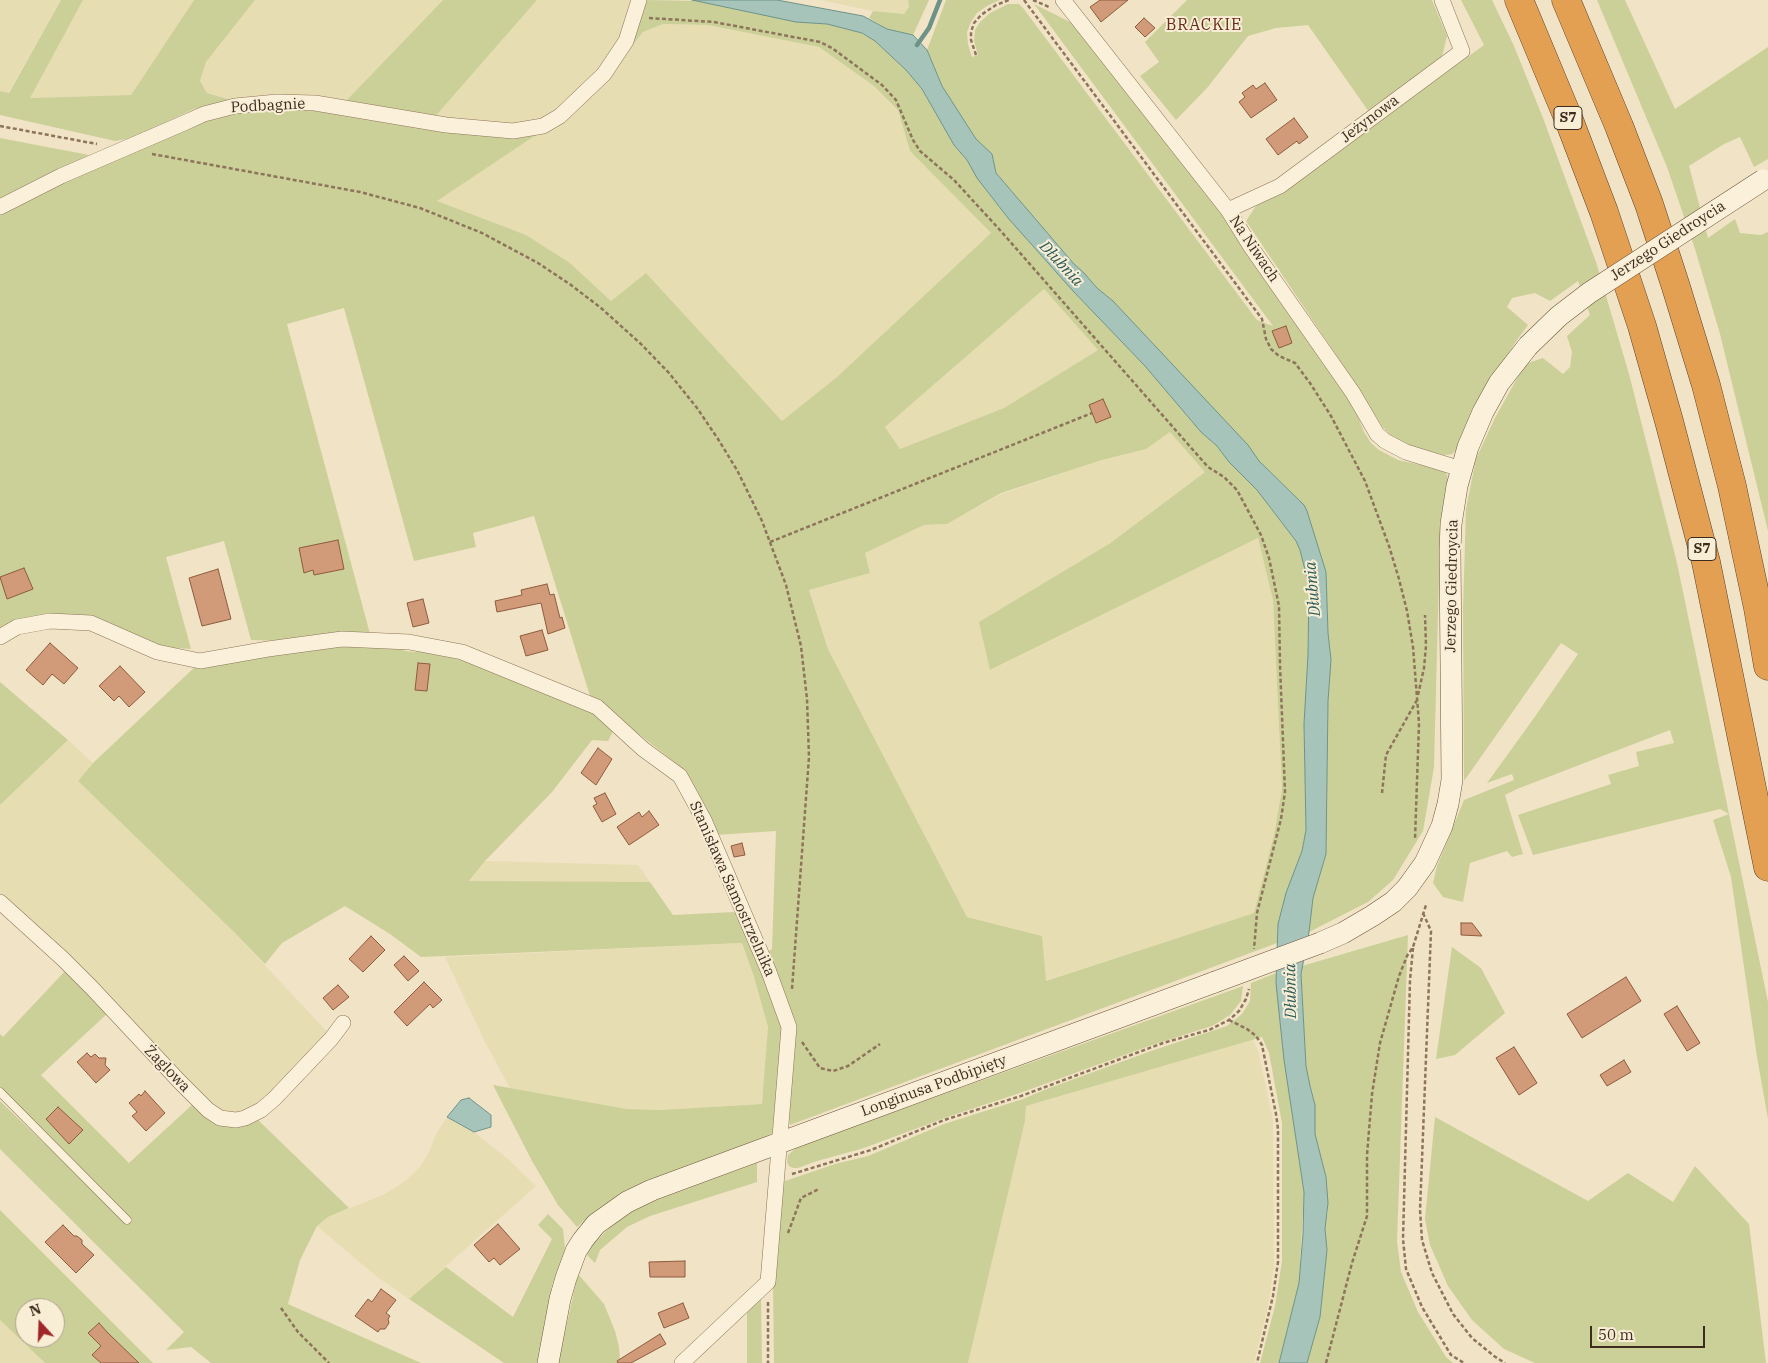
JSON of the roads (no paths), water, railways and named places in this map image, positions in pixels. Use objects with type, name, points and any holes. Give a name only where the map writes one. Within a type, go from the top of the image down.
[{"type":"highway","name":"S7","points":[[1519,0],[1552,76],[1604,212],[1642,326],[1664,402],[1706,562],[1768,867]]},
{"type":"highway","points":[[1566,0],[1646,195],[1676,286],[1706,385],[1732,486],[1758,608],[1768,666]]},
{"type":"street","name":"Podbagnie","points":[[0,207],[61,176],[204,114],[235,106],[257,103],[315,103],[429,123],[500,130],[534,128],[553,120],[604,74],[626,41],[639,0]]},
{"type":"street","name":"Na Niwach","points":[[1063,0],[1228,210],[1251,247],[1353,393],[1377,434],[1385,442],[1400,449],[1461,469]]},
{"type":"street","name":"Jeżynowa","points":[[1228,210],[1280,186],[1462,51],[1442,0]]},
{"type":"street","name":"Jerzego Giedroycia","points":[[1407,888],[1422,869],[1432,849],[1442,826],[1451,792],[1450,550],[1454,504],[1461,469],[1476,427],[1491,396],[1528,346],[1559,316],[1588,293],[1765,178]]},
{"type":"street","name":"Stanisława Samostrzelnika","points":[[0,638],[18,626],[50,621],[91,623],[157,652],[200,661],[342,639],[408,642],[462,652],[597,707],[643,749],[680,776],[704,820],[769,972],[789,1027],[768,1282],[682,1363]]},
{"type":"street","name":"Longinusa Podbipięty","points":[[548,1363],[560,1299],[571,1263],[583,1240],[596,1224],[640,1195],[1320,943],[1343,933],[1372,916],[1392,902],[1407,888]]},
{"type":"street","name":"Żaglowa","points":[[0,902],[75,971],[179,1081],[208,1110],[220,1118],[236,1120],[261,1110],[274,1099],[331,1039],[343,1023]]},
{"type":"lane","points":[[0,1092],[127,1220]]},
{"type":"water","name":"Dłubnia","points":[[692,0],[777,0],[863,16],[887,29],[913,35],[927,50],[942,86],[976,139],[992,154],[996,173],[1074,264],[1097,288],[1113,301],[1248,445],[1259,461],[1304,505],[1307,511],[1326,572],[1331,660],[1328,701],[1326,854],[1313,898],[1301,974],[1306,1066],[1315,1105],[1315,1134],[1326,1177],[1328,1203],[1325,1229],[1327,1250],[1320,1317],[1307,1363],[1279,1363],[1299,1283],[1304,1192],[1284,1060],[1276,983],[1278,924],[1286,893],[1302,851],[1306,830],[1304,724],[1309,586],[1296,541],[1257,490],[1229,462],[1217,446],[1201,432],[1145,366],[1073,291],[1008,218],[977,178],[967,160],[954,145],[922,89],[906,70],[875,41],[862,33],[827,24],[796,22]]},
{"type":"water","points":[[469,1098],[491,1115],[491,1127],[474,1132],[447,1117],[461,1100]]},
{"type":"waterway","points":[[917,45],[929,28],[940,0]]},
{"type":"district","name":"BRACKIE","points":[[1204,25]]}]
